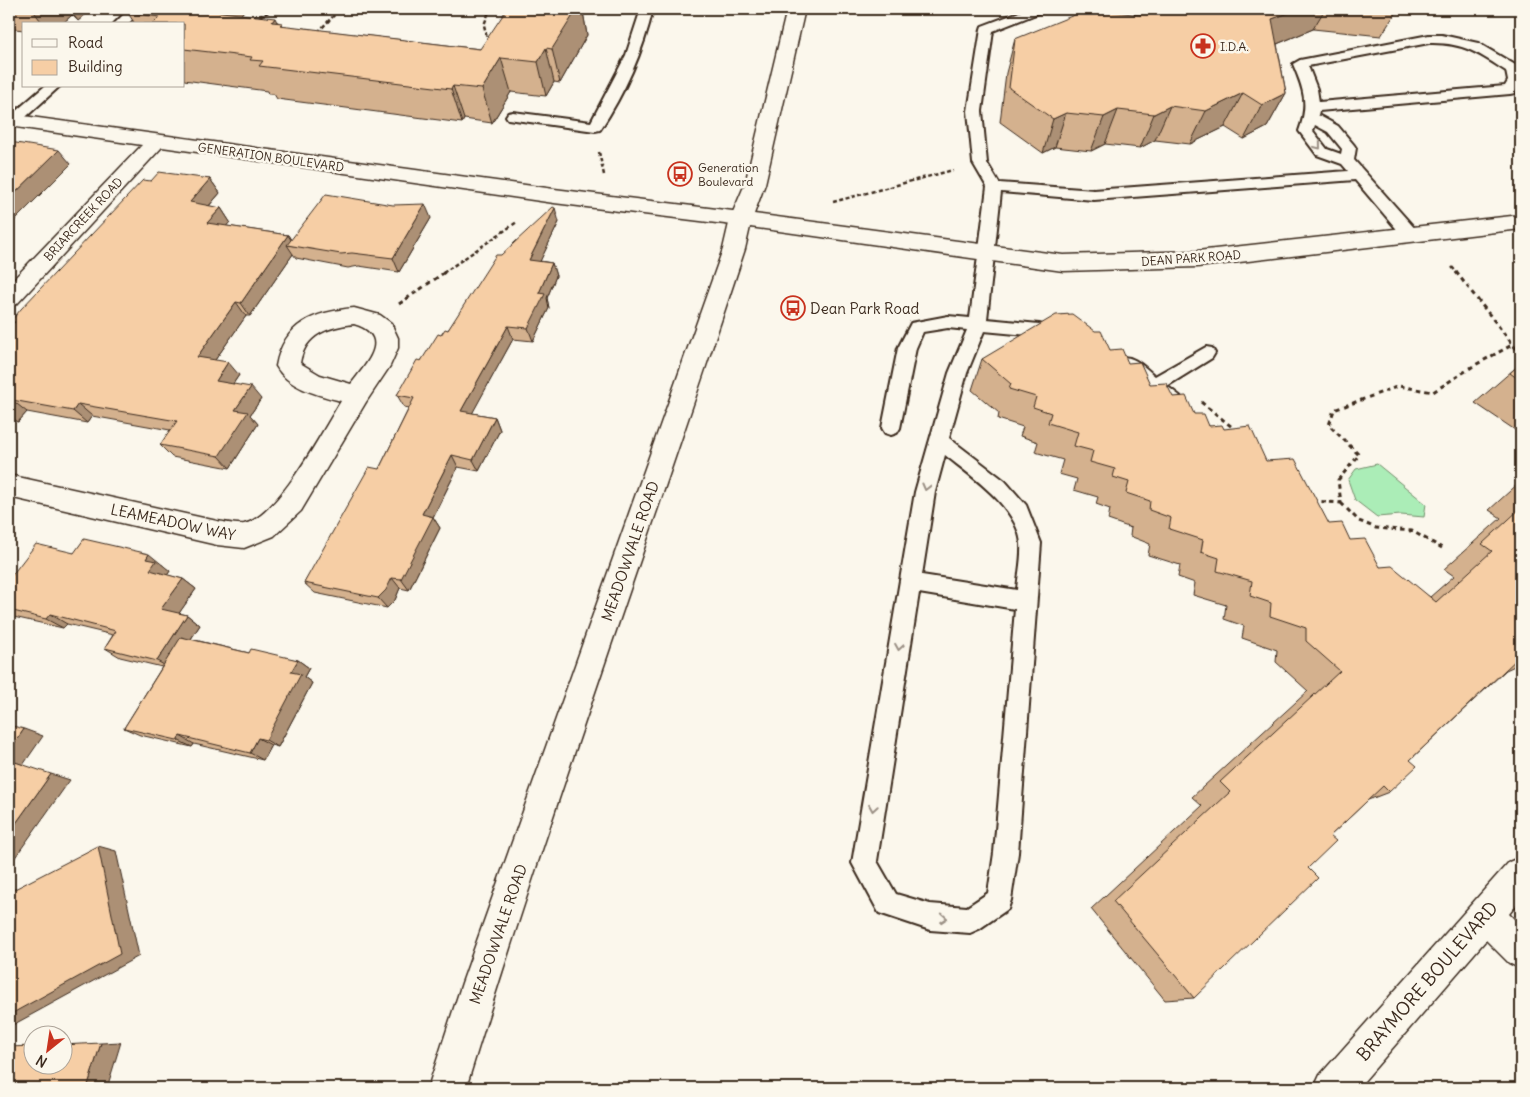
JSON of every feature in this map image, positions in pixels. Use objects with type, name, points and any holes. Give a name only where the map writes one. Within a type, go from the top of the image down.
[{"type":"street","name":"MEADOWVALE ROAD","points":[[447,1088],[480,983],[734,250],[741,219],[755,184],[796,9]]},
{"type":"street","name":"GENERATION BOULEVARD","points":[[11,121],[554,196],[741,219]]},
{"type":"street","name":"BRIARCREEK ROAD","points":[[9,298],[157,141]]},
{"type":"street","name":"DEAN PARK ROAD","points":[[741,219],[1063,263],[1197,259],[1412,236],[1521,222]]},
{"type":"street","points":[[357,396],[312,383],[299,377],[288,366],[289,354],[295,341],[306,330],[321,322],[337,317],[354,316],[374,322]]},
{"type":"street","name":"LEAMEADOW WAY","points":[[9,486],[217,533],[244,536],[264,528],[292,503],[357,396],[385,355],[388,344],[386,334],[374,322]]},
{"type":"street","name":"BRAYMORE BOULEVARD","points":[[1333,1088],[1521,874]]},
{"type":"street","points":[[1486,916],[1521,951]]},
{"type":"lane","points":[[122,22],[136,9]]},
{"type":"lane","points":[[513,116],[595,127],[634,53],[647,9]]},
{"type":"lane","points":[[939,440],[998,487],[1019,511],[1031,543],[1006,853],[999,900],[970,920],[930,917],[888,904],[864,863],[924,492],[958,374],[978,324],[994,186],[980,163],[975,111],[987,29],[1028,10],[1036,25]]},
{"type":"lane","points":[[1312,112],[1510,90],[1515,81],[1512,69],[1473,44],[1446,38],[1428,39],[1300,64],[1314,96],[1312,112],[1306,131],[1322,152],[1347,161],[1412,236]]},
{"type":"lane","points":[[11,121],[51,88]]},
{"type":"lane","points":[[1312,112],[1333,129],[1349,148],[1347,161]]},
{"type":"lane","points":[[994,186],[1094,195],[1358,175]]},
{"type":"lane","points":[[891,428],[907,348],[917,327],[948,322],[978,324],[1039,330],[1075,338]]},
{"type":"lane","points":[[1113,353],[1162,381],[1185,409]]},
{"type":"lane","points":[[1162,381],[1206,353]]},
{"type":"lane","points":[[910,582],[1026,601]]},
{"type":"path","points":[[258,18],[274,9]]},
{"type":"path","points":[[315,35],[340,9]]},
{"type":"path","points":[[490,9],[482,25],[490,48]]},
{"type":"path","points":[[832,202],[980,163]]},
{"type":"path","points":[[374,322],[517,222]]},
{"type":"path","points":[[1452,267],[1512,346],[1521,355]]},
{"type":"path","points":[[1442,548],[1412,531],[1376,528],[1359,521],[1341,503],[1338,480],[1358,454],[1329,425],[1334,410],[1399,386],[1433,392],[1475,365],[1512,346]]},
{"type":"path","points":[[1162,381],[1232,427],[1236,436]]},
{"type":"path","points":[[1310,501],[1341,503]]},
{"type":"green space","points":[[1377,464],[1426,504],[1424,517],[1401,515],[1377,517],[1355,500],[1348,480],[1356,469]]},
{"type":"building","points":[[133,9],[195,9],[275,18],[272,22],[283,23],[280,25],[480,49],[507,9],[577,9],[552,49],[546,48],[538,62],[501,58],[482,89],[453,86],[451,89],[259,66],[263,61],[250,60],[252,57],[185,49],[185,22],[155,22],[160,17],[128,13]]},
{"type":"building","points":[[1089,9],[1141,15],[1141,9],[1299,9],[1272,19],[1286,93],[1262,105],[1243,93],[1206,111],[1170,106],[1154,114],[1118,110],[1104,117],[1066,113],[1053,119],[1009,88],[1015,39]]},
{"type":"building","points":[[9,143],[59,150],[9,199]]},
{"type":"building","points":[[159,172],[210,179],[190,202],[221,208],[207,223],[288,235],[241,303],[236,302],[197,357],[228,362],[216,381],[251,387],[235,410],[248,412],[219,456],[160,445],[177,421],[78,404],[73,411],[12,400],[9,403],[9,328],[15,322],[11,321],[143,180],[151,181]]},
{"type":"building","points":[[326,194],[393,205],[425,204],[393,258],[352,253],[341,254],[287,245]]},
{"type":"building","points":[[553,207],[555,208],[529,260],[552,263],[539,293],[545,294],[528,328],[508,326],[461,411],[495,417],[473,460],[452,455],[422,514],[433,517],[401,579],[392,578],[386,590],[378,598],[304,583],[369,467],[379,469],[414,398],[397,395],[417,360],[421,361],[438,334],[441,335],[445,329],[448,330],[496,255],[501,255]]},
{"type":"building","points":[[1072,314],[1095,331],[1101,331],[1110,350],[1122,349],[1128,363],[1140,362],[1150,384],[1166,383],[1173,397],[1186,396],[1194,414],[1204,414],[1209,426],[1222,425],[1224,429],[1250,426],[1266,461],[1295,459],[1329,524],[1342,523],[1350,540],[1365,539],[1380,567],[1392,566],[1436,602],[1492,551],[1482,544],[1521,508],[1521,655],[1410,760],[1417,766],[1389,792],[1383,786],[1330,836],[1336,841],[1308,868],[1318,878],[1194,998],[1113,901],[1230,792],[1220,782],[1340,671],[1306,641],[1306,628],[1270,616],[1271,603],[1250,596],[1252,581],[1217,571],[1219,558],[1201,552],[1203,540],[1169,529],[1171,518],[1149,510],[1150,501],[1126,493],[1129,482],[1113,477],[1115,469],[1090,462],[1093,451],[1074,446],[1078,432],[1048,423],[1051,413],[1033,407],[1036,397],[1009,389],[1011,384],[982,359],[1056,315]]},
{"type":"building","points":[[1521,363],[1521,381],[1510,373]]},
{"type":"building","points":[[84,539],[149,554],[146,559],[156,561],[150,570],[183,579],[161,609],[187,615],[157,661],[105,648],[116,631],[50,614],[46,619],[9,610],[9,579],[36,544],[74,553]]},
{"type":"building","points":[[181,637],[249,653],[251,649],[298,660],[291,672],[301,674],[266,740],[258,738],[250,753],[180,736],[177,740],[124,728]]},
{"type":"building","points":[[9,725],[24,729],[9,751]]},
{"type":"building","points":[[9,760],[51,774],[9,833]]},
{"type":"building","points":[[98,846],[120,954],[9,1015],[9,892]]},
{"type":"building","points":[[101,1043],[87,1088],[9,1088],[9,1047],[22,1046],[22,1074],[72,1074],[72,1044]]},
{"type":"place","name":"I.D.A.","points":[[1203,46]]},
{"type":"place","name":"Generation Boulevard","points":[[680,174]]},
{"type":"place","name":"Dean Park Road","points":[[793,308]]}]
